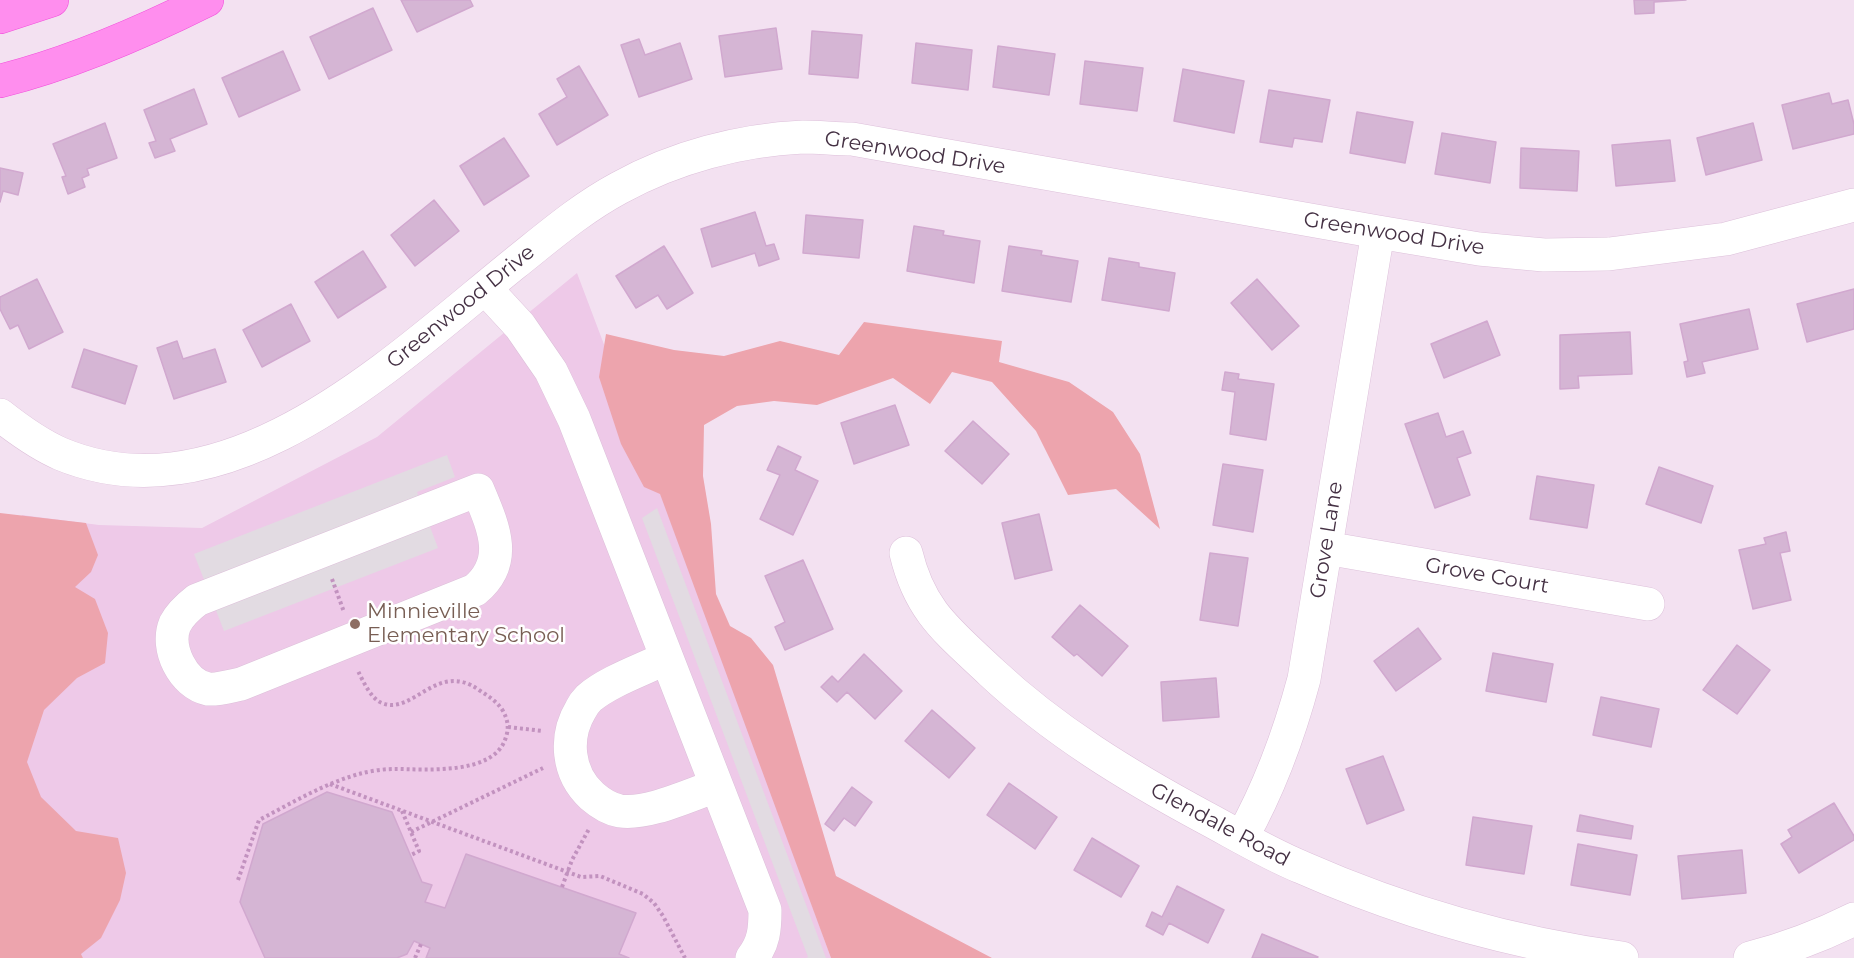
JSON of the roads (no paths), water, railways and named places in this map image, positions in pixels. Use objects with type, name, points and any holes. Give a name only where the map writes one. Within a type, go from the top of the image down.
[{"type":"main road","points":[[0,16],[52,0]]},
{"type":"main road","points":[[0,81],[77,57],[159,24],[207,0]]},
{"type":"street","name":"Greenwood Drive","points":[[0,415],[26,436],[61,454],[90,464],[129,470],[158,470],[208,462],[253,447],[356,390],[423,339],[583,209],[649,173],[709,152],[751,143],[804,137],[852,139],[1479,249],[1544,255],[1609,254],[1726,239],[1854,205]]},
{"type":"street","name":"Grove Lane","points":[[1242,837],[1262,801],[1292,725],[1304,679],[1378,232]]},
{"type":"street","points":[[485,288],[520,326],[551,370],[574,419],[765,910],[765,931],[759,950],[752,958]]},
{"type":"street","points":[[478,490],[493,527],[496,549],[492,568],[485,582],[475,591],[349,640],[241,684],[209,689],[196,684],[185,674],[176,659],[173,644],[174,627],[181,613],[197,600],[478,490]]},
{"type":"street","name":"Grove Court","points":[[1326,548],[1648,604]]},
{"type":"street","name":"Glendale Road","points":[[906,553],[910,571],[922,599],[941,624],[1012,691],[1075,740],[1143,784],[1299,866],[1359,891],[1425,914],[1494,934],[1572,951],[1622,958]]},
{"type":"street","points":[[666,658],[608,686],[587,699],[573,721],[569,740],[577,777],[588,792],[602,804],[619,811],[639,811],[716,786]]},
{"type":"street","points":[[1750,958],[1809,941],[1854,919]]},
{"type":"place","name":"Minnieville Elementary School","points":[[355,624]]}]
